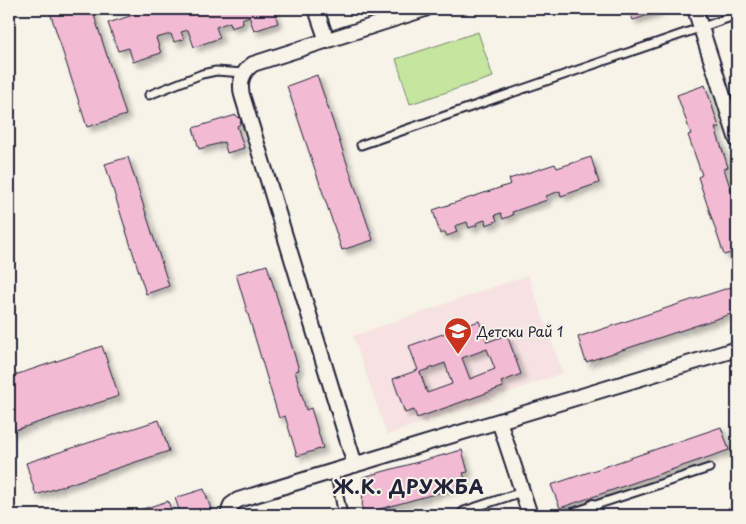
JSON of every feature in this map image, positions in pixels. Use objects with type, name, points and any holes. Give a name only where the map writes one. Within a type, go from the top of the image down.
[{"type":"street","points":[[316,9],[327,41]]},
{"type":"street","points":[[355,465],[242,96],[241,80],[244,73],[253,64],[260,61],[425,9]]},
{"type":"street","points":[[695,9],[737,140]]},
{"type":"street","points":[[228,515],[231,505],[238,500],[737,349]]},
{"type":"street","points":[[499,421],[530,515]]},
{"type":"lane","points":[[361,145],[737,15]]},
{"type":"lane","points":[[149,95],[209,72],[244,73]]},
{"type":"lane","points":[[565,515],[595,510],[709,468]]},
{"type":"lane","points":[[334,472],[343,515]]},
{"type":"lane","points":[[460,515],[464,511],[522,492]]},
{"type":"shaded area","name":"Детски Рай 1","points":[[528,275],[563,373],[387,435],[353,336]]},
{"type":"green space","points":[[478,32],[493,77],[410,104],[396,59]]},
{"type":"building","points":[[49,9],[92,9],[126,115],[87,127]]},
{"type":"building","points":[[152,9],[273,9],[278,23],[254,31],[249,16],[242,19],[243,24],[231,28],[230,22],[216,27],[220,38],[194,47],[188,30],[181,32],[184,39],[174,42],[171,34],[156,38],[161,53],[133,62],[129,48],[118,51],[108,23]]},
{"type":"building","points":[[629,9],[657,9],[658,12],[633,20]]},
{"type":"building","points":[[317,75],[373,240],[342,250],[287,86]]},
{"type":"building","points":[[705,85],[719,127],[715,128],[728,167],[724,169],[737,208],[737,251],[724,255],[698,177],[702,175],[688,135],[691,134],[677,95]]},
{"type":"building","points":[[236,115],[241,120],[237,126],[244,148],[227,153],[224,142],[199,149],[193,128]]},
{"type":"building","points":[[128,157],[169,286],[146,294],[105,164]]},
{"type":"building","points":[[591,157],[599,183],[561,196],[560,191],[546,196],[547,200],[512,212],[513,215],[503,219],[501,213],[495,215],[497,221],[486,225],[485,220],[469,228],[467,222],[455,226],[457,232],[447,236],[445,232],[440,234],[433,210],[511,184],[509,179],[555,164],[557,168]]},
{"type":"building","points":[[267,265],[299,370],[295,371],[306,410],[311,408],[323,448],[297,456],[285,416],[279,418],[236,274]]},
{"type":"building","points":[[731,287],[737,304],[737,312],[586,362],[578,337]]},
{"type":"building","points":[[479,321],[487,342],[507,335],[521,374],[501,382],[503,387],[417,418],[414,410],[405,413],[393,379],[418,370],[409,346]],"holes":[[[487,349],[495,369],[470,379],[462,358]],[[445,363],[452,384],[427,393],[420,372]]]},
{"type":"building","points":[[102,346],[119,396],[9,432],[9,377]]},
{"type":"building","points":[[159,420],[169,451],[36,495],[26,463]]},
{"type":"building","points":[[721,427],[729,450],[560,508],[551,485]]},
{"type":"building","points":[[462,450],[468,472],[463,473],[467,485],[362,514],[363,477]]},
{"type":"building","points":[[204,489],[213,515],[181,515],[175,498]]},
{"type":"building","points":[[168,501],[173,515],[124,515]]},
{"type":"place","name":"Детски Рай 1","points":[[458,355]]},
{"type":"district","name":"Ж.К. ДРУЖБА","points":[[409,486]]}]
